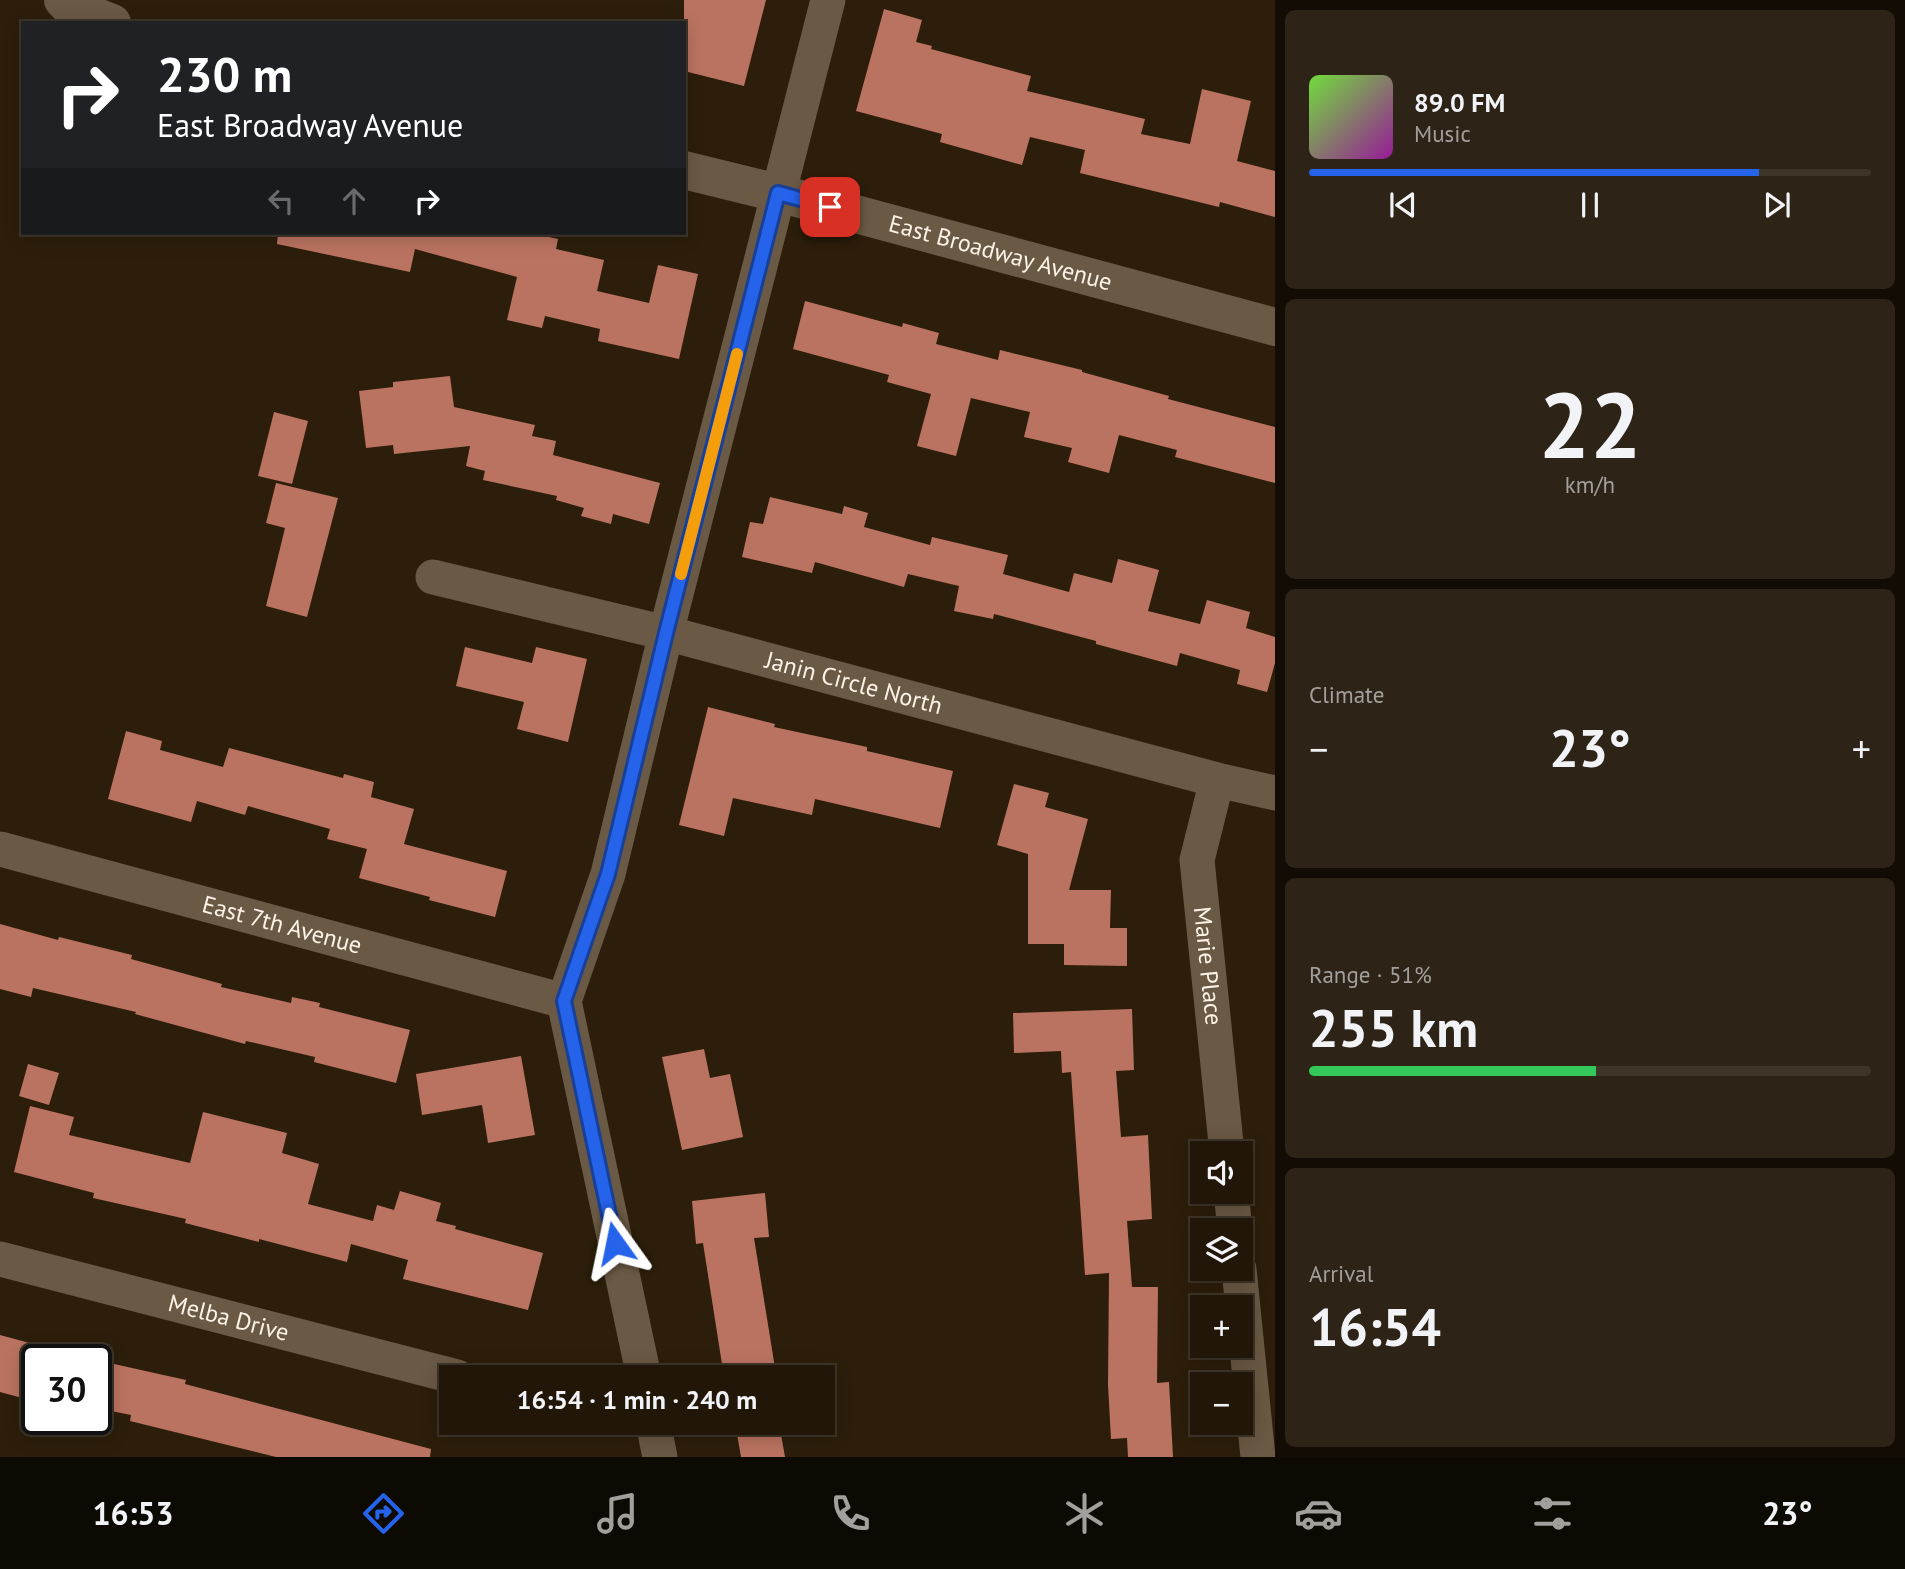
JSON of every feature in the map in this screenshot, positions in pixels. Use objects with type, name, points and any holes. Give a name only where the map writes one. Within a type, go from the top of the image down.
[{"type":"street","points":[[62,0],[69,6],[107,21]]},
{"type":"street","points":[[641,1365],[564,1001],[608,874],[666,633],[828,0]]},
{"type":"street","name":"East Broadway Avenue","points":[[686,170],[1275,327]]},
{"type":"street","name":"Janin Circle North","points":[[433,577],[666,633],[1217,780],[1275,793]]},
{"type":"street","name":"Marie Place","points":[[1217,780],[1197,860],[1226,1141]]},
{"type":"street","name":"East 7th Avenue","points":[[0,849],[564,1001]]},
{"type":"street","name":"Melba Drive","points":[[0,1259],[439,1372]]},
{"type":"street","points":[[1240,1281],[1258,1457]]},
{"type":"street","points":[[655,1435],[660,1457]]},
{"type":"building","points":[[684,0],[766,0],[744,86],[686,72]]},
{"type":"building","points":[[884,9],[922,20],[916,42],[932,46],[931,49],[1031,76],[1027,91],[1145,119],[1141,134],[1190,144],[1202,89],[1251,101],[1237,161],[1275,171],[1275,217],[1220,202],[1219,207],[1080,173],[1085,150],[1030,137],[1022,165],[940,142],[942,134],[856,111]]},
{"type":"building","points":[[278,235],[539,235],[558,239],[556,249],[604,260],[597,291],[649,303],[658,265],[698,274],[679,359],[598,341],[600,329],[545,316],[542,328],[507,320],[517,277],[415,249],[410,272],[277,244]]},
{"type":"building","points":[[805,301],[902,327],[903,323],[939,333],[936,344],[998,360],[1000,350],[1082,370],[1169,396],[1168,399],[1275,427],[1275,483],[1175,457],[1177,450],[1119,435],[1109,473],[1068,462],[1072,448],[1024,437],[1030,412],[971,398],[956,456],[917,446],[931,394],[887,382],[889,375],[793,349]]},
{"type":"building","points":[[450,376],[454,407],[535,425],[532,436],[556,441],[553,455],[660,483],[649,524],[613,514],[611,524],[581,516],[584,508],[556,500],[557,496],[483,480],[485,471],[466,466],[470,446],[394,454],[393,445],[366,448],[359,391],[393,387],[393,382]]},
{"type":"building","points":[[274,412],[308,421],[292,484],[258,476]]},
{"type":"building","points":[[276,483],[338,498],[307,617],[266,606],[285,528],[266,523]]},
{"type":"building","points":[[770,497],[842,514],[844,506],[868,513],[864,527],[930,545],[932,537],[1008,555],[1003,574],[1069,592],[1074,573],[1112,583],[1118,559],[1159,570],[1148,611],[1200,624],[1207,600],[1250,612],[1246,628],[1275,637],[1275,663],[1267,692],[1237,684],[1240,670],[1180,653],[1177,666],[994,614],[993,619],[954,611],[959,586],[908,574],[904,587],[815,562],[812,573],[742,557],[750,522],[763,524]]},
{"type":"building","points":[[465,647],[532,663],[536,647],[587,659],[568,742],[517,729],[524,702],[456,686]]},
{"type":"building","points":[[708,707],[775,724],[774,727],[867,747],[867,751],[953,771],[940,828],[815,799],[812,815],[733,798],[724,836],[679,825]]},
{"type":"building","points":[[126,731],[162,741],[160,750],[223,767],[229,748],[343,778],[344,774],[374,782],[371,797],[414,809],[404,844],[507,871],[495,917],[359,878],[367,849],[327,839],[330,829],[248,806],[245,815],[197,801],[191,822],[108,799]]},
{"type":"building","points":[[1014,784],[1049,793],[1045,807],[1088,819],[1069,890],[1111,890],[1110,928],[1127,928],[1127,966],[1064,965],[1064,944],[1028,944],[1028,854],[997,845]]},
{"type":"building","points":[[0,924],[58,940],[59,937],[132,955],[131,959],[222,984],[221,987],[291,1003],[292,997],[320,1003],[319,1007],[410,1030],[396,1083],[314,1062],[315,1057],[246,1041],[245,1044],[135,1014],[136,1012],[33,988],[31,997],[0,989]]},
{"type":"building","points":[[1132,1009],[1134,1070],[1116,1071],[1121,1137],[1148,1135],[1152,1219],[1127,1221],[1132,1287],[1158,1287],[1157,1383],[1169,1382],[1173,1457],[1128,1457],[1127,1438],[1111,1439],[1108,1385],[1109,1273],[1085,1275],[1071,1072],[1062,1073],[1061,1051],[1014,1053],[1013,1013]]},
{"type":"building","points":[[704,1049],[710,1078],[730,1074],[743,1137],[682,1150],[662,1057]]},
{"type":"building","points":[[521,1056],[535,1135],[488,1143],[482,1105],[422,1115],[416,1074]]},
{"type":"building","points":[[28,1064],[59,1073],[49,1105],[19,1096]]},
{"type":"building","points":[[30,1106],[74,1117],[69,1135],[190,1163],[203,1112],[287,1133],[282,1153],[319,1164],[308,1204],[373,1221],[377,1205],[394,1210],[400,1191],[441,1203],[436,1221],[456,1226],[455,1229],[543,1253],[528,1310],[403,1279],[408,1260],[351,1244],[347,1262],[185,1223],[186,1219],[93,1198],[94,1193],[14,1172]]},
{"type":"building","points":[[765,1193],[769,1237],[754,1238],[775,1365],[722,1365],[703,1243],[696,1244],[692,1201]]},
{"type":"building","points":[[0,1335],[33,1344],[21,1344],[21,1398],[0,1392]]},
{"type":"building","points":[[112,1364],[186,1380],[185,1384],[431,1449],[430,1457],[276,1457],[130,1421],[131,1415],[112,1411]]},
{"type":"building","points":[[737,1435],[781,1435],[785,1457],[741,1457]]},
{"type":"slow traffic","points":[[681,574],[737,354]]},
{"type":"route","points":[[615,1243],[564,1001],[608,874],[778,193],[830,207]]}]
